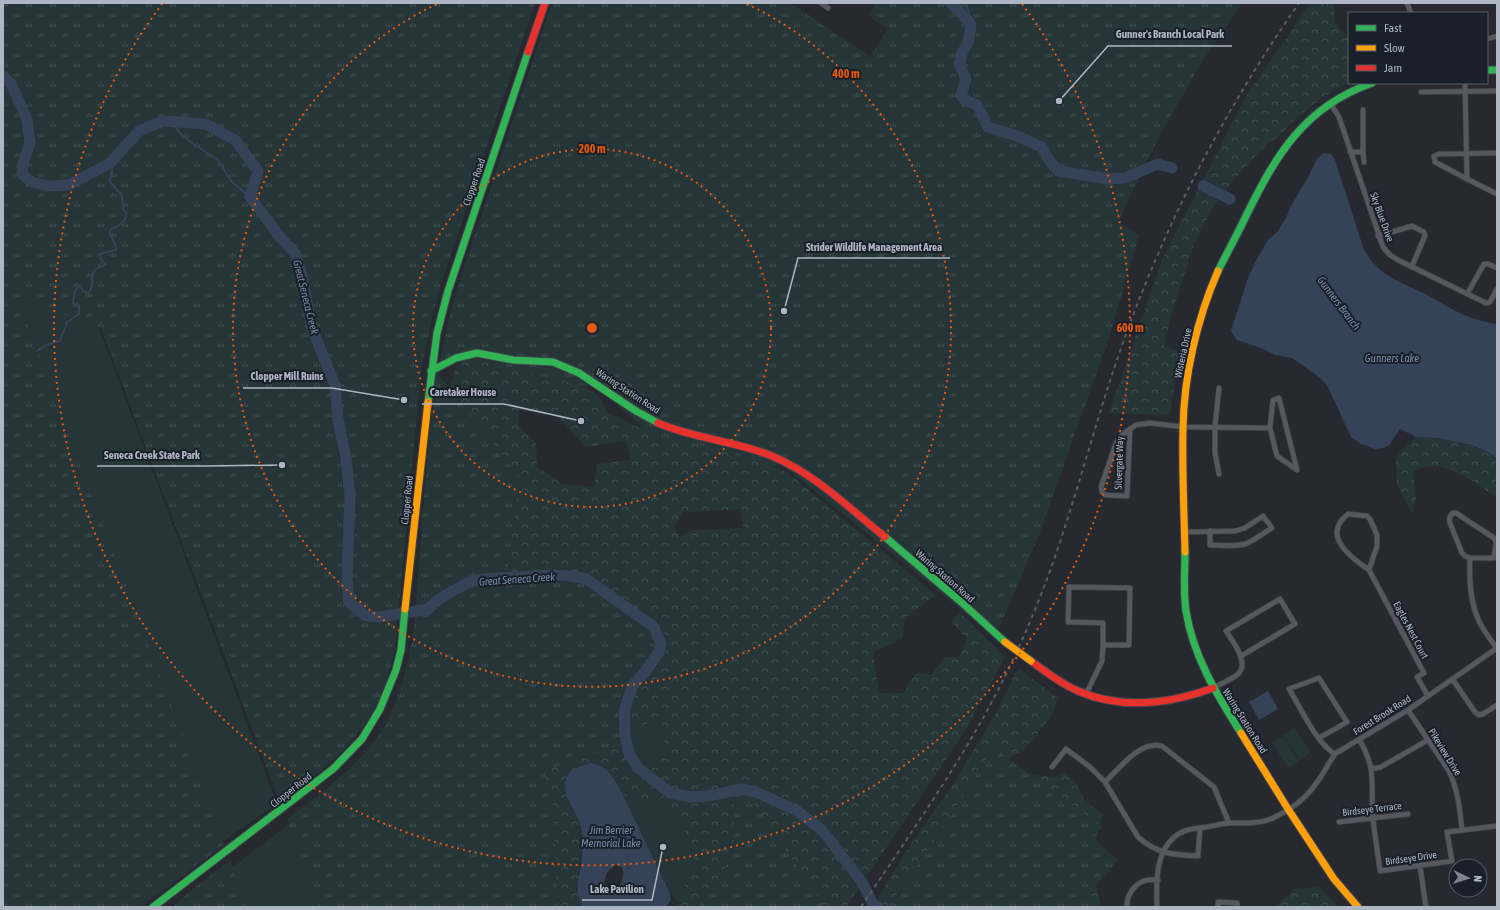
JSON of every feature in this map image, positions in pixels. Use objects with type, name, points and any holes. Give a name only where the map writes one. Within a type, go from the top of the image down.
[{"type":"street","name":"Clopper Road","points":[[153,907],[312,787],[333,769],[354,748],[370,728],[390,688],[397,669],[404,628],[431,371],[437,333],[448,291],[545,3]]},
{"type":"street","points":[[821,3],[828,8]]},
{"type":"street","name":"Wisteria Drive","points":[[1212,688],[1200,661],[1189,627],[1185,591],[1183,427],[1189,370],[1200,321],[1214,282],[1268,172],[1281,150],[1310,118],[1330,103],[1370,84]]},
{"type":"street","points":[[1465,84],[1467,178]]},
{"type":"street","points":[[1420,92],[1497,91]]},
{"type":"street","name":"Sky Blue Drive","points":[[1330,103],[1339,117],[1378,236],[1383,247],[1390,255],[1486,303],[1490,302],[1497,289]]},
{"type":"street","points":[[1363,110],[1364,162]]},
{"type":"street","points":[[1350,152],[1363,152]]},
{"type":"street","points":[[1497,153],[1439,154],[1434,156],[1435,162],[1497,194]]},
{"type":"street","points":[[1378,236],[1412,226],[1424,232],[1425,236],[1412,266]]},
{"type":"street","points":[[1467,294],[1484,264],[1497,268]]},
{"type":"street","name":"Waring Station Road","points":[[431,371],[454,359],[466,354],[474,353],[483,353],[513,360],[553,362],[575,370],[594,381],[639,413],[657,423],[678,430],[739,445],[771,455],[790,463],[815,481],[946,588],[1005,642],[1066,685],[1086,694],[1111,701],[1127,703],[1157,703],[1183,698],[1212,688],[1334,879],[1358,907]]},
{"type":"street","points":[[1219,388],[1215,427],[1215,453],[1219,474]]},
{"type":"street","points":[[1279,398],[1297,470],[1277,456],[1270,428],[1273,400],[1279,398]]},
{"type":"street","name":"Silvergate Way","points":[[1130,429],[1127,496],[1105,495],[1102,492],[1101,487],[1116,443],[1122,435],[1130,429],[1136,425],[1150,423],[1183,427],[1270,428]]},
{"type":"street","points":[[1453,513],[1456,513],[1494,538],[1496,542],[1494,558],[1470,558],[1462,553],[1450,523],[1449,518],[1453,513]]},
{"type":"street","name":"Eagles Nest Court","points":[[1368,570],[1377,546],[1377,535],[1370,519],[1367,516],[1348,514],[1337,526],[1337,535],[1348,555],[1368,570],[1424,673],[1417,677],[1428,696]]},
{"type":"street","points":[[1184,532],[1210,531],[1236,531],[1245,528],[1263,516],[1272,528],[1244,544],[1232,545],[1210,545],[1210,531]]},
{"type":"street","points":[[1470,558],[1469,583],[1475,608],[1481,625],[1497,648]]},
{"type":"street","points":[[1086,694],[1102,661],[1103,623],[1068,622],[1069,587],[1130,588],[1129,645],[1103,645]]},
{"type":"street","points":[[1212,688],[1238,673],[1242,667],[1241,656],[1226,631],[1280,599],[1295,624],[1241,656]]},
{"type":"street","name":"Forest Brook Road","points":[[1163,852],[1180,832],[1191,828],[1229,823],[1251,823],[1272,819],[1299,801],[1312,789],[1335,754],[1408,710],[1497,648]]},
{"type":"street","points":[[1319,738],[1347,722],[1319,678],[1289,689],[1319,738],[1329,750],[1335,754]]},
{"type":"street","points":[[1452,680],[1475,712],[1479,715],[1497,705]]},
{"type":"street","name":"Pikeview Drive","points":[[1408,710],[1449,771],[1454,781],[1462,830]]},
{"type":"street","name":"Birdseye Drive","points":[[1359,739],[1366,751],[1372,769],[1373,818],[1380,871],[1452,861],[1447,832],[1497,826]]},
{"type":"street","points":[[1372,769],[1381,767],[1428,740]]},
{"type":"street","points":[[1105,782],[1134,754],[1148,746],[1156,744],[1162,746],[1214,787],[1229,823]]},
{"type":"street","points":[[1052,766],[1066,749],[1090,767],[1105,782],[1138,837],[1144,842],[1170,855],[1198,856],[1200,828]]},
{"type":"street","name":"Birdseye Terrace","points":[[1338,822],[1408,814]]},
{"type":"street","points":[[1157,907],[1158,866],[1163,852]]},
{"type":"street","points":[[1420,866],[1426,907]]},
{"type":"street","points":[[1127,907],[1128,896],[1139,883],[1143,881],[1158,880]]},
{"type":"street","points":[[1218,907],[1218,902],[1237,903],[1237,907]]},
{"type":"green space","points":[[3,3],[535,3],[442,281],[431,322],[421,370],[395,648],[388,675],[379,698],[368,719],[354,738],[321,771],[280,803],[101,328],[17,297],[224,845],[140,907],[3,907]]},
{"type":"green space","points":[[552,3],[790,3],[870,56],[888,29],[868,15],[876,3],[1242,3],[1201,63],[1158,139],[1118,221],[1139,235],[1108,341],[1039,535],[995,637],[786,468],[649,432],[598,389],[459,357],[438,374],[520,477],[507,572],[594,578],[668,643],[660,667],[634,689],[627,741],[544,771],[553,804],[558,907],[320,907],[287,819],[345,773],[371,746],[390,715],[399,694],[406,672],[414,626],[428,454],[437,374],[441,352],[457,289]]},
{"type":"green space","points":[[1310,3],[1334,3],[1334,22],[1348,37],[1348,83],[1319,100],[1294,120],[1280,136],[1267,144],[1236,177],[1213,207],[1194,244],[1172,313],[1164,346],[1179,352],[1170,415],[1109,413],[1162,260],[1245,98]]},
{"type":"green space","points":[[3,279],[96,320],[277,804],[219,844]]},
{"type":"green space","points":[[472,357],[561,372],[599,396],[608,413],[636,426],[756,456],[789,474],[936,595],[905,618],[902,638],[873,653],[879,693],[903,693],[916,673],[931,675],[945,657],[959,657],[967,639],[951,621],[960,613],[1005,657],[962,736],[846,907],[674,907],[680,903],[685,884],[695,862],[683,826],[665,806],[623,795],[616,782],[567,793],[582,830],[581,858],[576,889],[578,897],[584,907],[473,907],[406,678],[417,611],[442,409],[457,364]],"holes":[[[519,410],[540,414],[549,412],[565,424],[586,447],[626,441],[631,460],[597,464],[594,487],[562,484],[537,467],[536,443],[518,425]],[[741,509],[743,528],[694,530],[679,537],[674,527],[684,511],[695,512]],[[655,720],[667,752],[638,768],[629,754],[625,734]]]},
{"type":"green space","points":[[1416,437],[1437,438],[1458,442],[1478,448],[1497,458],[1497,497],[1456,472],[1434,466],[1423,467],[1413,472],[1416,498],[1413,515],[1397,485],[1396,457]]},
{"type":"green space","points":[[1018,668],[1058,698],[1051,717],[1025,749],[999,764],[1007,773],[1057,777],[1064,772],[1075,782],[1084,799],[1103,815],[1094,845],[1097,889],[1101,907],[872,907],[913,841],[955,781],[996,713]]},
{"type":"green space","points":[[655,719],[667,753],[638,768],[629,754],[625,734]]},
{"type":"green space","points":[[1294,728],[1311,753],[1300,760],[1283,735]]},
{"type":"green space","points":[[1283,736],[1299,761],[1288,768],[1272,743]]},
{"type":"green space","points":[[993,747],[1102,827],[1093,838],[1118,860],[1090,891],[1095,907],[888,907],[929,848]]},
{"type":"green space","points":[[733,774],[825,907],[698,907],[734,855]]},
{"type":"green space","points":[[623,795],[666,806],[683,826],[695,862],[685,884],[680,903],[670,893]]},
{"type":"green space","points":[[292,822],[325,907],[244,907],[230,869]]},
{"type":"green space","points":[[230,861],[247,907],[173,907],[195,887]]},
{"type":"green space","points":[[1319,887],[1339,907],[1276,907],[1294,889]]},
{"type":"water","name":"Gunners Lake","points":[[1323,153],[1331,154],[1335,160],[1364,250],[1378,267],[1392,278],[1460,313],[1477,320],[1497,324],[1497,458],[1472,445],[1438,438],[1416,437],[1400,429],[1389,445],[1383,448],[1375,449],[1361,444],[1351,437],[1327,385],[1319,377],[1292,358],[1276,355],[1237,340],[1231,331],[1248,278],[1257,259],[1268,240],[1278,231],[1317,159]]},
{"type":"water","points":[[1268,691],[1278,709],[1259,720],[1249,702]]},
{"type":"water","name":"Jim Berrier Memorial Lake","points":[[591,763],[602,767],[607,771],[620,790],[670,893],[671,900],[666,907],[584,907],[578,897],[577,887],[581,866],[582,832],[578,818],[568,797],[565,783],[567,776],[571,771]],"holes":[[[616,865],[622,867],[622,881],[617,889],[610,892],[604,888],[606,875]]]},
{"type":"waterway","name":"Gunners Branch","points":[[951,3],[971,25],[968,43],[962,53],[959,64],[966,79],[961,95],[965,100],[977,105],[988,127],[1017,136],[1042,147],[1049,160],[1058,171],[1109,179],[1125,178],[1158,164],[1172,168]]},
{"type":"waterway","points":[[964,3],[969,12],[968,20]]},
{"type":"waterway","name":"Great Seneca Creek","points":[[3,76],[11,84],[27,119],[30,143],[22,166],[23,175],[32,182],[48,186],[69,185],[110,163],[139,131],[163,121],[206,124],[235,140],[258,171],[250,197],[280,237],[295,253],[302,275],[311,326],[335,385],[338,419],[346,458],[350,495],[347,579],[349,602],[366,616],[379,617],[428,609],[439,599],[467,583],[483,579],[549,575],[571,576],[586,579],[653,626],[661,643],[659,652],[645,672],[633,685],[624,710],[625,734],[629,754],[638,768],[670,793],[691,797],[708,796],[742,789],[756,792],[797,811],[822,830],[862,882],[873,904],[878,907]]},
{"type":"waterway","name":"Great Seneca Creek","points":[[172,122],[180,133],[193,144],[217,159],[232,182],[250,197]]},
{"type":"waterway","points":[[37,351],[46,345],[60,341],[67,322],[79,314],[79,308],[73,303],[75,291],[78,287],[84,292],[88,293],[92,285],[94,271],[106,264],[102,261],[99,254],[116,250],[110,230],[123,222],[127,214],[123,209],[122,195],[110,182],[112,170],[110,163]]},
{"type":"waterway","name":"Gunners Branch","points":[[1203,186],[1230,199]]},
{"type":"railway","points":[[861,907],[920,820],[962,754],[1000,686],[1033,615],[1051,567],[1117,360],[1161,246],[1224,122],[1272,42],[1299,3]]},
{"type":"traffic: fast","points":[[428,402],[437,333],[448,291],[528,52]]},
{"type":"traffic: fast","points":[[1488,70],[1497,70]]},
{"type":"traffic: fast","points":[[1218,271],[1257,194],[1281,153],[1310,120],[1328,105],[1348,93],[1370,84]]},
{"type":"traffic: fast","points":[[431,371],[456,358],[477,353],[513,360],[553,362],[579,373],[636,411],[658,423]]},
{"type":"traffic: fast","points":[[885,537],[960,601],[1005,642]]},
{"type":"traffic: fast","points":[[1185,552],[1184,589],[1189,628],[1207,675],[1241,733]]},
{"type":"traffic: fast","points":[[153,907],[333,769],[362,739],[380,709],[396,670],[401,650],[405,609]]},
{"type":"traffic: slow","points":[[1185,552],[1183,443],[1186,388],[1198,328],[1218,271]]},
{"type":"traffic: slow","points":[[405,609],[428,402]]},
{"type":"traffic: slow","points":[[1005,642],[1031,661]]},
{"type":"traffic: slow","points":[[1241,733],[1334,879],[1358,907]]},
{"type":"traffic: jam","points":[[528,52],[545,3]]},
{"type":"traffic: jam","points":[[658,423],[686,433],[758,451],[788,463],[831,492],[885,537]]},
{"type":"traffic: jam","points":[[1031,661],[1066,685],[1078,691],[1111,701],[1128,703],[1163,701],[1196,694],[1213,688]]},
{"type":"place","name":"Gunner's Branch Local Park","points":[[1059,101]]},
{"type":"place","name":"Strider Wildlife Management Area","points":[[784,311]]},
{"type":"place","name":"Clopper Mill Ruins","points":[[404,400]]},
{"type":"place","name":"Caretaker House","points":[[581,421]]},
{"type":"place","name":"Seneca Creek State Park","points":[[282,465]]},
{"type":"place","name":"Lake Pavilion","points":[[663,847]]}]
